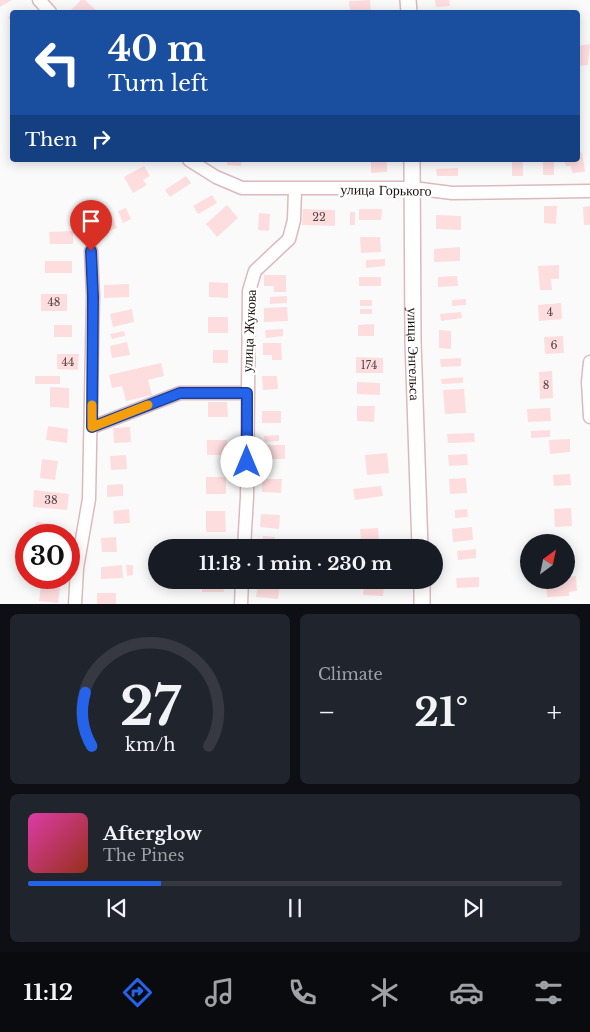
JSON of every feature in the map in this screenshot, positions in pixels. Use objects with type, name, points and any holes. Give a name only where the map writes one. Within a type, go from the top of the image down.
[{"type":"street","points":[[39,0],[48,10]]},
{"type":"street","name":"улица Горького","points":[[192,162],[216,177],[242,188],[295,190],[413,188],[452,193],[590,191]]},
{"type":"street","name":"улица Энгельса","points":[[412,162],[413,341],[420,539]]},
{"type":"street","name":"улица Жукова","points":[[245,539],[247,497],[249,292],[255,271],[289,239],[294,220],[295,190]]},
{"type":"street","points":[[75,604],[77,568],[89,499],[92,427],[93,296],[91,251]]},
{"type":"street","points":[[590,362],[588,382],[590,417]]},
{"type":"street","points":[[92,427],[180,393],[247,393]]},
{"type":"street","points":[[240,604],[241,589]]},
{"type":"street","points":[[422,589],[422,604]]},
{"type":"building","points":[[0,0],[12,0],[0,7]]},
{"type":"building","points":[[81,0],[85,0],[96,10],[71,10]]},
{"type":"building","points":[[370,0],[371,10],[350,10],[349,1]]},
{"type":"building","points":[[435,0],[449,0],[450,6],[436,7]]},
{"type":"building","points":[[590,44],[588,65],[580,66],[580,46]]},
{"type":"building","points":[[580,152],[582,152],[585,172],[572,173],[571,166],[566,166],[565,162],[580,162]]},
{"type":"building","points":[[227,162],[242,162],[241,166],[227,165]]},
{"type":"building","points":[[371,162],[387,162],[387,172],[371,173]]},
{"type":"building","points":[[512,162],[523,162],[523,176],[512,176]]},
{"type":"building","points":[[543,162],[554,162],[554,175],[543,175]]},
{"type":"building","points":[[144,166],[150,176],[143,180],[147,185],[133,193],[124,177]]},
{"type":"building","points":[[458,168],[458,176],[437,176],[436,169]]},
{"type":"building","points":[[186,176],[191,183],[170,197],[165,190]]},
{"type":"building","points":[[212,195],[217,203],[198,214],[193,206]]},
{"type":"building","points":[[227,205],[238,218],[217,237],[206,224]]},
{"type":"building","points":[[544,206],[557,206],[556,224],[544,223]]},
{"type":"building","points":[[590,206],[590,225],[584,225],[583,207]]},
{"type":"building","points":[[126,208],[131,219],[123,223],[118,211]]},
{"type":"building","points":[[303,209],[335,210],[335,226],[302,225]]},
{"type":"building","points":[[359,209],[382,209],[381,220],[359,220]]},
{"type":"building","points":[[350,212],[355,212],[355,225],[350,225]]},
{"type":"building","points":[[259,213],[270,214],[269,231],[258,230]]},
{"type":"building","points":[[111,214],[117,228],[101,234],[96,221]]},
{"type":"building","points":[[436,215],[461,216],[461,230],[436,229]]},
{"type":"building","points":[[73,231],[73,244],[50,244],[49,232]]},
{"type":"building","points":[[360,237],[380,237],[381,252],[361,253]]},
{"type":"building","points":[[460,247],[460,261],[434,262],[434,249]]},
{"type":"building","points":[[385,259],[385,266],[366,268],[366,260]]},
{"type":"building","points":[[45,261],[72,261],[72,273],[45,273]]},
{"type":"building","points":[[559,265],[559,279],[551,279],[552,290],[540,290],[538,266]]},
{"type":"building","points":[[264,275],[286,275],[286,292],[274,292],[274,286],[264,286]]},
{"type":"building","points":[[457,276],[458,286],[438,287],[438,277]]},
{"type":"building","points":[[359,277],[381,277],[381,286],[359,286]]},
{"type":"building","points":[[209,282],[228,283],[228,298],[209,297]]},
{"type":"building","points":[[129,284],[129,297],[104,298],[104,285]]},
{"type":"building","points":[[41,294],[67,294],[67,311],[41,311]]},
{"type":"building","points":[[287,296],[287,303],[270,304],[270,297]]},
{"type":"building","points":[[466,299],[466,305],[452,306],[452,300]]},
{"type":"building","points":[[360,300],[372,300],[372,306],[360,306]]},
{"type":"building","points":[[561,303],[562,319],[539,321],[538,305]]},
{"type":"building","points":[[287,307],[288,321],[264,322],[264,308]]},
{"type":"building","points":[[132,309],[134,322],[113,327],[110,314]]},
{"type":"building","points":[[360,309],[372,309],[372,314],[360,314]]},
{"type":"building","points":[[461,312],[462,318],[441,321],[440,314]]},
{"type":"building","points":[[208,317],[228,317],[228,333],[208,333]]},
{"type":"building","points":[[374,324],[374,336],[358,336],[358,325]]},
{"type":"building","points":[[54,325],[72,325],[72,337],[54,337]]},
{"type":"building","points":[[283,329],[283,336],[266,338],[265,330]]},
{"type":"building","points":[[439,330],[451,331],[451,349],[439,348]]},
{"type":"building","points":[[124,331],[125,336],[112,339],[110,334]]},
{"type":"building","points":[[563,336],[564,353],[545,354],[544,337]]},
{"type":"building","points":[[127,342],[130,355],[112,358],[110,346]]},
{"type":"building","points":[[263,343],[281,343],[282,360],[272,360],[272,355],[263,355]]},
{"type":"building","points":[[213,350],[228,350],[228,363],[213,363]]},
{"type":"building","points":[[57,354],[79,354],[78,370],[57,369]]},
{"type":"building","points":[[356,357],[383,358],[383,373],[356,373]]},
{"type":"building","points":[[461,358],[461,366],[441,367],[440,359]]},
{"type":"building","points":[[161,363],[164,376],[148,380],[152,395],[126,401],[122,386],[112,388],[109,375]]},
{"type":"building","points":[[552,371],[553,398],[540,399],[539,372]]},
{"type":"building","points":[[35,376],[60,376],[60,384],[35,384]]},
{"type":"building","points":[[262,376],[277,376],[278,389],[263,390]]},
{"type":"building","points":[[463,377],[463,383],[442,384],[441,379]]},
{"type":"building","points":[[357,382],[380,383],[380,395],[357,394]]},
{"type":"building","points":[[50,387],[69,388],[69,408],[50,407]]},
{"type":"building","points":[[464,389],[466,413],[445,414],[443,390]]},
{"type":"building","points":[[208,402],[227,402],[228,417],[208,417]]},
{"type":"building","points":[[357,406],[375,406],[374,422],[357,421]]},
{"type":"building","points":[[550,408],[551,421],[528,422],[527,409]]},
{"type":"building","points":[[262,411],[281,411],[281,423],[262,423]]},
{"type":"building","points":[[48,426],[68,429],[67,443],[46,440]]},
{"type":"building","points":[[130,427],[131,442],[114,443],[113,428]]},
{"type":"building","points":[[550,430],[550,437],[531,438],[531,431]]},
{"type":"building","points":[[474,433],[475,442],[448,443],[447,434]]},
{"type":"building","points":[[279,435],[279,441],[265,442],[264,436]]},
{"type":"building","points":[[570,439],[570,452],[550,454],[549,440]]},
{"type":"building","points":[[207,440],[227,440],[227,455],[207,455]]},
{"type":"building","points":[[264,445],[285,445],[285,459],[263,459]]},
{"type":"building","points":[[387,453],[389,473],[367,475],[365,455]]},
{"type":"building","points":[[467,454],[468,465],[449,466],[448,455]]},
{"type":"building","points":[[126,455],[127,469],[111,470],[110,456]]},
{"type":"building","points":[[42,459],[58,461],[55,480],[40,478]]},
{"type":"building","points":[[570,474],[571,485],[554,486],[553,475]]},
{"type":"building","points":[[206,477],[226,477],[226,494],[206,494]]},
{"type":"building","points":[[466,478],[467,493],[450,494],[449,479]]},
{"type":"building","points":[[262,479],[282,479],[281,493],[262,492]]},
{"type":"building","points":[[123,484],[123,496],[107,497],[107,485]]},
{"type":"building","points":[[381,486],[383,496],[355,500],[353,489]]},
{"type":"building","points":[[34,490],[69,494],[67,510],[33,507]]},
{"type":"building","points":[[571,508],[572,526],[555,527],[554,509]]},
{"type":"building","points":[[129,509],[130,523],[114,524],[113,511]]},
{"type":"building","points":[[467,509],[468,517],[455,518],[455,510]]},
{"type":"building","points":[[206,511],[225,511],[226,532],[206,532]]},
{"type":"building","points":[[261,514],[280,515],[279,529],[260,527]]},
{"type":"building","points":[[36,522],[53,524],[36,524]]},
{"type":"building","points":[[472,527],[473,540],[453,542],[452,529]]},
{"type":"building","points":[[378,528],[379,539],[361,539],[360,529]]},
{"type":"building","points":[[263,536],[275,537],[275,539],[263,539]]},
{"type":"building","points":[[116,537],[117,552],[102,552],[101,538]]},
{"type":"building","points":[[476,549],[476,558],[458,560],[457,551]]},
{"type":"building","points":[[122,565],[123,578],[101,579],[101,567]]},
{"type":"building","points":[[126,565],[133,565],[133,575],[127,576]]},
{"type":"building","points":[[575,576],[577,591],[569,592],[569,596],[547,597],[547,589],[575,589]]},
{"type":"building","points":[[479,577],[479,587],[457,588],[456,578]]},
{"type":"building","points":[[41,589],[60,589],[58,603],[39,601]]},
{"type":"building","points":[[202,589],[224,589],[224,592],[202,592]]},
{"type":"building","points":[[257,589],[279,589],[278,599],[256,597]]},
{"type":"building","points":[[364,589],[384,589],[383,596],[363,595]]},
{"type":"building","points":[[97,593],[116,593],[116,604],[97,604]]},
{"type":"slow traffic","points":[[92,405],[92,427],[148,405]]},
{"type":"route","points":[[91,251],[93,296],[92,427],[180,393],[247,393],[247,462]]}]
